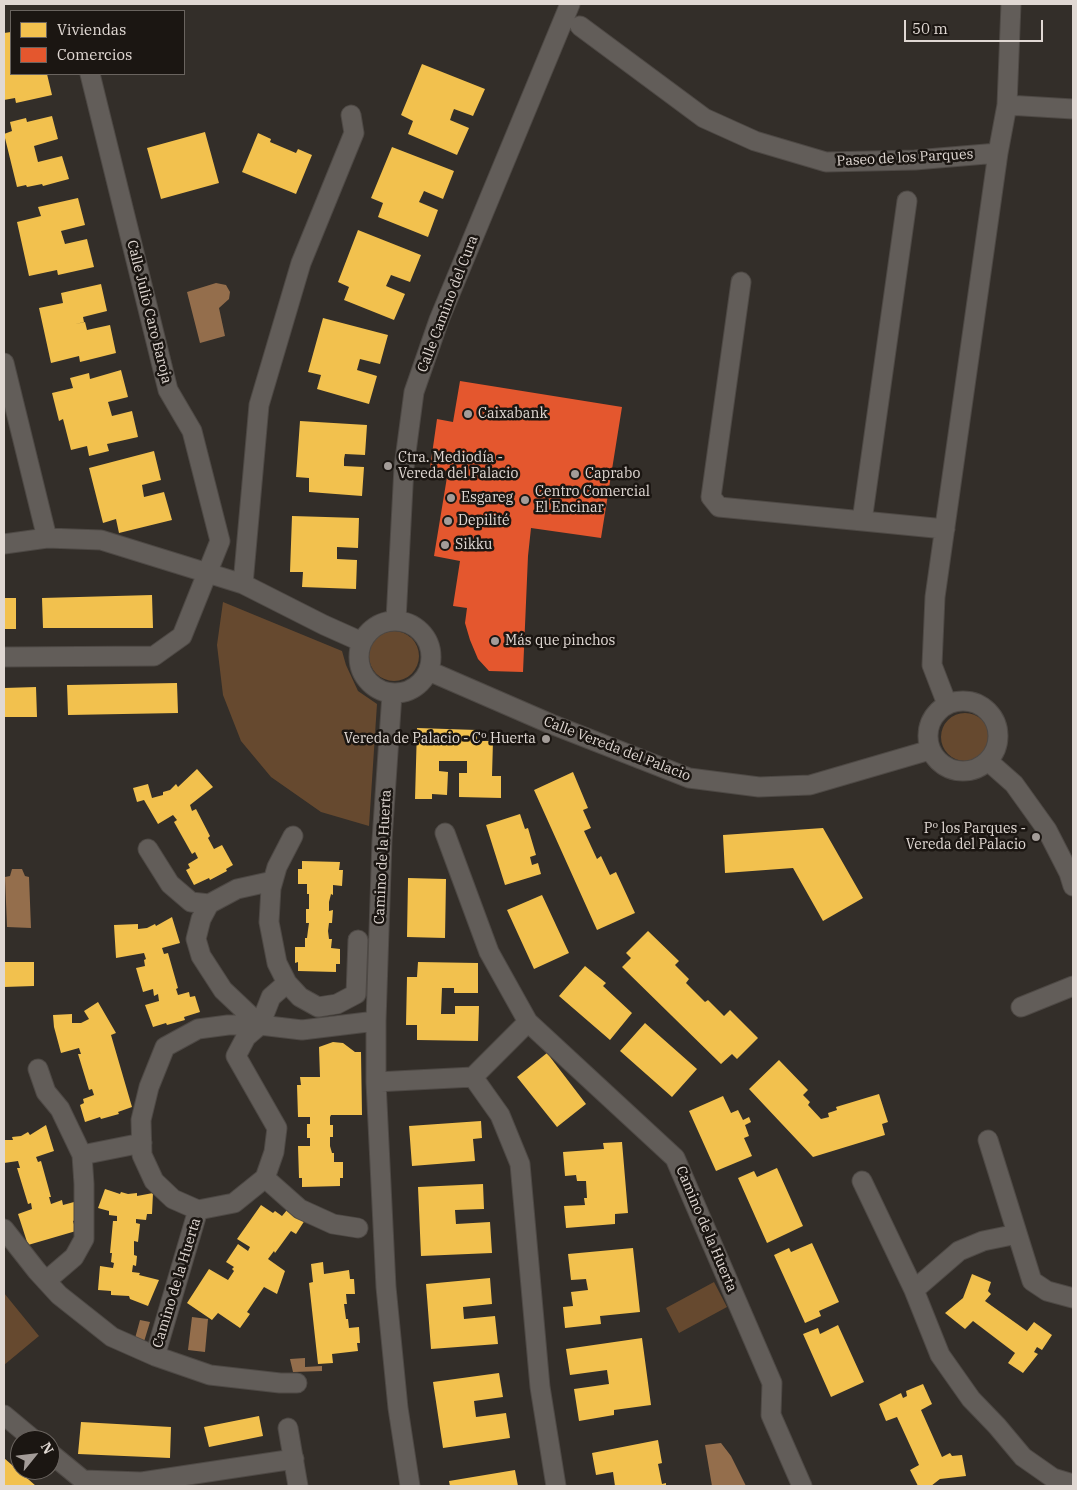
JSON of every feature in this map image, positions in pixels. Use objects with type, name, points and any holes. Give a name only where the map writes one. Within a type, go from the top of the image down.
[{"type":"street","name":"Calle Camino del Cura","points":[[396,620],[404,467],[414,392],[439,320],[570,4]]},
{"type":"street","points":[[947,704],[932,665],[935,597],[998,152],[1007,105],[1011,4]]},
{"type":"street","name":"Paseo de los Parques","points":[[580,26],[704,118],[755,141],[826,162],[905,160],[998,152]]},
{"type":"street","name":"Calle Julio Caro Baroja","points":[[4,657],[154,656],[182,636],[220,541],[192,432],[168,390],[90,75]]},
{"type":"street","points":[[1007,105],[1073,109]]},
{"type":"street","points":[[243,584],[259,405],[301,263],[354,133],[351,115]]},
{"type":"street","points":[[862,521],[907,201]]},
{"type":"street","points":[[740,282],[711,497],[719,507],[945,529]]},
{"type":"street","points":[[4,364],[47,538]]},
{"type":"street","points":[[4,544],[47,538],[101,540],[243,584],[362,642]]},
{"type":"street","points":[[396,620],[410,623],[421,631],[429,643],[432,658],[429,671],[420,684],[407,692],[392,694],[379,690],[368,681],[361,669],[358,656],[362,642],[370,630],[382,623],[396,620]]},
{"type":"street","name":"Calle Vereda del Palacio","points":[[429,671],[551,724],[689,778],[759,787],[810,785],[930,750]]},
{"type":"street","name":"Camino de la Huerta","points":[[392,694],[382,840],[376,1082],[386,1287],[398,1408],[410,1486]]},
{"type":"street","points":[[959,700],[971,702],[983,707],[991,715],[997,726],[998,738],[995,750],[988,761],[973,769],[956,771],[945,767],[936,759],[930,750],[927,739],[930,723],[938,710],[947,704],[959,700]]},
{"type":"street","points":[[988,761],[1014,784],[1047,830],[1069,873],[1073,886]]},
{"type":"street","name":"Camino de la Huerta","points":[[445,833],[489,952],[528,1022],[675,1158],[772,1383],[771,1416],[802,1486]]},
{"type":"street","name":"Camino de la Huerta","points":[[293,836],[277,866],[271,888],[269,922],[277,963],[287,982],[300,997],[318,1007],[337,1004],[356,994],[358,940]]},
{"type":"street","points":[[148,849],[170,884],[191,902],[209,904]]},
{"type":"street","points":[[260,1025],[223,990],[201,956],[196,939],[200,919],[209,904],[237,890],[273,881]]},
{"type":"street","points":[[287,982],[270,997],[260,1025],[246,1038],[236,1056],[277,1128],[274,1152],[265,1178],[300,1208],[333,1224],[358,1228]]},
{"type":"street","points":[[1021,1007],[1073,986]]},
{"type":"street","name":"Camino de la Huerta","points":[[265,1178],[234,1203],[198,1210],[173,1200],[154,1181],[142,1155],[141,1120],[149,1087],[165,1047],[198,1029],[228,1025],[260,1025],[302,1030],[376,1022]]},
{"type":"street","points":[[376,1082],[473,1077],[528,1022]]},
{"type":"street","points":[[38,1069],[46,1092],[60,1108],[82,1155],[84,1184],[84,1240],[74,1257],[46,1281]]},
{"type":"street","points":[[473,1077],[500,1114],[520,1164],[540,1387],[556,1486]]},
{"type":"street","points":[[988,1140],[1032,1280],[1047,1291],[1073,1298]]},
{"type":"street","points":[[82,1155],[142,1143]]},
{"type":"street","points":[[862,1181],[914,1290],[940,1355],[971,1399],[998,1426],[1023,1457],[1052,1482],[1073,1484]]},
{"type":"street","name":"Camino de la Huerta","points":[[155,1356],[198,1210]]},
{"type":"street","name":"Camino de la Huerta","points":[[4,1229],[59,1295],[112,1336],[155,1356],[210,1375],[297,1383]]},
{"type":"street","points":[[914,1290],[959,1251],[983,1241],[1017,1234]]},
{"type":"street","points":[[4,1415],[22,1430]]},
{"type":"street","points":[[288,1428],[298,1486]]},
{"type":"street","points":[[60,1461],[83,1480],[142,1482],[294,1459]]},
{"type":"shaded area","points":[[216,283],[226,285],[230,292],[229,299],[219,308],[225,336],[200,343],[187,292]]},
{"type":"shaded area","points":[[223,602],[342,651],[358,691],[377,704],[369,826],[321,812],[271,777],[241,741],[223,695],[217,645]]},
{"type":"shaded area","points":[[394,631],[404,633],[412,638],[417,646],[419,656],[417,666],[412,674],[404,679],[394,681],[384,679],[376,674],[371,666],[369,656],[371,646],[376,638],[384,633]]},
{"type":"shaded area","points":[[960,713],[970,713],[979,717],[985,723],[988,728],[988,746],[979,757],[970,761],[960,761],[951,757],[945,751],[941,742],[941,732],[945,723],[951,717]]},
{"type":"shaded area","points":[[12,869],[22,869],[25,876],[29,877],[31,928],[7,927],[5,877],[10,876]]},
{"type":"shaded area","points":[[714,1282],[727,1307],[679,1333],[666,1308]]},
{"type":"shaded area","points":[[4,1293],[39,1336],[4,1365]]},
{"type":"shaded area","points":[[192,1317],[208,1319],[205,1352],[188,1350]]},
{"type":"shaded area","points":[[140,1320],[150,1322],[143,1345],[134,1342]]},
{"type":"shaded area","points":[[305,1358],[305,1367],[322,1366],[322,1371],[293,1372],[290,1359]]},
{"type":"shaded area","points":[[721,1443],[731,1456],[746,1486],[712,1486],[705,1445]]},
{"type":"building: Viviendas","points":[[10,32],[10,75],[47,75],[52,95],[16,103],[15,98],[4,100],[4,33]]},
{"type":"building: Viviendas","points":[[422,64],[485,89],[473,116],[454,109],[450,120],[469,128],[457,155],[408,134],[413,121],[401,115]]},
{"type":"building: Viviendas","points":[[52,116],[58,139],[34,146],[38,162],[62,156],[69,179],[43,186],[42,184],[17,187],[4,134],[12,131],[10,122],[26,118],[27,122]]},
{"type":"building: Viviendas","points":[[205,132],[219,183],[161,199],[147,148]]},
{"type":"building: Viviendas","points":[[258,133],[271,139],[270,142],[296,153],[298,149],[312,155],[296,194],[242,172]]},
{"type":"building: Viviendas","points":[[392,147],[454,171],[443,199],[424,191],[419,202],[438,210],[428,237],[378,217],[383,203],[371,198]]},
{"type":"building: Viviendas","points":[[78,198],[85,225],[61,231],[65,244],[87,239],[94,267],[58,275],[57,270],[29,276],[17,222],[41,216],[38,207]]},
{"type":"building: Viviendas","points":[[358,230],[421,255],[410,282],[391,275],[386,286],[405,294],[394,320],[344,300],[349,287],[338,282]]},
{"type":"building: Viviendas","points":[[101,284],[107,311],[83,317],[84,322],[75,324],[85,322],[87,330],[110,325],[116,353],[80,362],[79,356],[51,363],[39,308],[63,303],[61,293]]},
{"type":"building: Viviendas","points":[[323,318],[388,335],[380,364],[360,359],[357,370],[377,376],[369,404],[317,389],[321,375],[308,372]]},
{"type":"building: Viviendas","points":[[121,370],[128,397],[108,402],[112,416],[132,411],[138,437],[107,444],[109,451],[89,456],[87,446],[71,450],[63,419],[59,421],[52,393],[73,388],[70,378],[89,373],[90,379]]},
{"type":"building: Viviendas","points":[[300,421],[367,425],[365,455],[345,454],[344,459],[344,466],[364,467],[362,496],[309,492],[309,478],[296,477]]},
{"type":"building: Viviendas","points":[[154,451],[161,480],[142,485],[144,497],[164,492],[172,520],[119,533],[116,519],[103,523],[89,468]]},
{"type":"building: Viviendas","points":[[292,516],[359,518],[358,548],[337,547],[337,559],[357,560],[356,589],[302,587],[303,572],[290,572]]},
{"type":"building: Viviendas","points":[[152,595],[153,628],[43,628],[42,598]]},
{"type":"building: Viviendas","points":[[4,598],[16,598],[16,629],[4,629]]},
{"type":"building: Viviendas","points":[[177,683],[178,713],[68,715],[67,685]]},
{"type":"building: Viviendas","points":[[36,687],[37,717],[4,717],[4,688]]},
{"type":"building: Viviendas","points":[[417,728],[477,730],[477,741],[493,741],[492,776],[501,776],[501,798],[459,797],[459,773],[467,773],[467,761],[439,761],[439,771],[448,772],[447,795],[432,794],[432,799],[415,799]]},
{"type":"building: Viviendas","points":[[197,769],[213,787],[190,805],[192,811],[196,809],[210,836],[208,838],[214,849],[222,845],[233,865],[226,869],[227,871],[210,880],[209,878],[194,885],[186,870],[190,868],[188,864],[198,858],[195,852],[192,854],[174,822],[177,820],[173,815],[158,824],[144,800],[137,802],[133,788],[148,784],[152,798],[163,795],[163,792],[170,790],[176,784],[178,787]]},
{"type":"building: Viviendas","points":[[573,772],[588,808],[583,810],[591,828],[584,831],[597,859],[601,856],[610,875],[616,872],[635,913],[597,930],[534,790]]},
{"type":"building: Viviendas","points":[[520,814],[525,829],[528,828],[536,855],[530,857],[532,865],[538,863],[541,874],[505,885],[486,825]]},
{"type":"building: Viviendas","points":[[823,828],[863,898],[823,921],[793,868],[725,873],[723,835]]},
{"type":"building: Viviendas","points":[[302,861],[340,862],[339,870],[343,870],[342,886],[333,885],[333,895],[331,894],[329,902],[329,911],[333,910],[332,923],[329,923],[328,931],[329,939],[332,939],[331,948],[340,949],[340,964],[336,964],[336,972],[298,971],[298,962],[295,963],[295,947],[305,947],[309,923],[306,923],[306,909],[309,909],[307,884],[298,884],[298,869],[302,869]]},
{"type":"building: Viviendas","points":[[408,878],[446,879],[445,938],[407,937]]},
{"type":"building: Viviendas","points":[[542,895],[569,953],[534,969],[507,910]]},
{"type":"building: Viviendas","points":[[172,917],[180,943],[162,948],[164,954],[168,953],[178,988],[176,989],[178,995],[189,992],[190,997],[195,996],[200,1012],[184,1017],[185,1020],[153,1027],[145,1005],[159,1001],[158,994],[154,996],[153,989],[143,992],[136,968],[145,966],[144,960],[146,959],[144,953],[116,958],[114,925],[138,924],[138,929],[147,928],[155,924],[156,926]]},
{"type":"building: Viviendas","points":[[648,931],[679,961],[675,965],[689,979],[686,983],[705,1002],[708,1000],[724,1016],[730,1010],[758,1038],[737,1059],[732,1054],[721,1064],[622,967],[631,958],[626,953]]},
{"type":"building: Viviendas","points":[[4,962],[34,962],[34,986],[4,987]]},
{"type":"building: Viviendas","points":[[418,962],[478,963],[478,993],[454,993],[454,988],[442,988],[441,1014],[455,1014],[455,1006],[479,1006],[478,1041],[417,1040],[417,1025],[406,1025],[407,977],[417,977]]},
{"type":"building: Viviendas","points":[[585,966],[606,983],[603,986],[632,1013],[610,1040],[559,996]]},
{"type":"building: Viviendas","points":[[98,1002],[116,1033],[111,1035],[132,1107],[118,1112],[119,1114],[85,1122],[80,1105],[84,1103],[83,1099],[94,1095],[92,1089],[89,1090],[78,1054],[81,1054],[79,1048],[61,1053],[53,1015],[72,1014],[72,1023],[81,1023],[89,1019],[84,1011]]},
{"type":"building: Viviendas","points":[[645,1023],[697,1069],[672,1097],[620,1051]]},
{"type":"building: Viviendas","points":[[333,1042],[343,1043],[355,1052],[361,1052],[362,1115],[331,1115],[330,1117],[330,1125],[333,1125],[333,1137],[330,1137],[330,1146],[332,1153],[334,1153],[334,1162],[343,1162],[343,1178],[340,1178],[340,1186],[302,1187],[302,1178],[299,1178],[298,1146],[310,1146],[310,1138],[307,1138],[307,1124],[310,1124],[310,1117],[298,1117],[297,1085],[301,1085],[300,1077],[320,1077],[319,1047]]},
{"type":"building: Viviendas","points":[[547,1053],[586,1104],[557,1127],[517,1077]]},
{"type":"building: Viviendas","points":[[779,1060],[808,1090],[803,1095],[810,1102],[808,1105],[821,1119],[829,1117],[828,1113],[837,1110],[836,1107],[879,1094],[888,1122],[882,1124],[885,1135],[813,1157],[749,1089]]},
{"type":"building: Viviendas","points":[[723,1096],[731,1113],[738,1110],[743,1120],[749,1117],[751,1122],[745,1125],[749,1136],[744,1138],[752,1156],[716,1171],[689,1111]]},
{"type":"building: Viviendas","points":[[481,1121],[482,1138],[473,1139],[475,1161],[412,1166],[409,1126]]},
{"type":"building: Viviendas","points":[[46,1125],[54,1151],[36,1157],[38,1162],[41,1161],[51,1197],[49,1197],[51,1204],[62,1200],[63,1205],[74,1202],[79,1219],[73,1221],[76,1231],[28,1245],[18,1214],[32,1209],[31,1203],[28,1204],[17,1168],[20,1168],[18,1161],[4,1163],[4,1140],[13,1140],[12,1137],[21,1136],[28,1132],[30,1135]]},
{"type":"building: Viviendas","points":[[622,1142],[628,1213],[615,1214],[615,1224],[566,1228],[564,1206],[585,1205],[584,1198],[587,1198],[586,1181],[577,1181],[576,1175],[565,1176],[563,1152],[604,1149],[603,1143]]},
{"type":"building: Viviendas","points":[[777,1168],[803,1226],[767,1243],[738,1178],[754,1171],[757,1177]]},
{"type":"building: Viviendas","points":[[483,1184],[484,1209],[455,1210],[456,1224],[490,1222],[492,1253],[421,1256],[418,1187]]},
{"type":"building: Viviendas","points":[[105,1189],[120,1194],[121,1192],[128,1194],[137,1193],[137,1196],[153,1193],[152,1214],[147,1214],[146,1220],[136,1219],[136,1223],[140,1224],[138,1242],[134,1241],[134,1255],[137,1256],[136,1266],[133,1265],[132,1272],[159,1280],[148,1306],[130,1299],[129,1296],[111,1295],[111,1291],[98,1290],[100,1266],[113,1268],[114,1263],[111,1262],[112,1253],[110,1253],[113,1221],[117,1221],[117,1216],[109,1215],[109,1211],[98,1208]]},
{"type":"building: Viviendas","points":[[261,1205],[273,1213],[275,1211],[282,1216],[287,1210],[305,1220],[296,1234],[291,1231],[275,1253],[274,1251],[268,1259],[285,1271],[277,1294],[264,1287],[247,1312],[250,1314],[240,1328],[218,1313],[212,1320],[187,1303],[209,1269],[228,1280],[234,1271],[232,1269],[234,1267],[226,1262],[238,1244],[248,1251],[250,1247],[237,1239]]},
{"type":"building: Viviendas","points":[[812,1243],[839,1302],[819,1311],[821,1316],[805,1323],[774,1255],[789,1248],[791,1252]]},
{"type":"building: Viviendas","points":[[633,1248],[640,1312],[600,1316],[601,1324],[565,1328],[563,1307],[573,1306],[571,1292],[588,1290],[586,1279],[571,1280],[568,1254]]},
{"type":"building: Viviendas","points":[[323,1262],[324,1274],[349,1270],[350,1279],[354,1279],[355,1294],[346,1294],[347,1304],[344,1304],[349,1328],[359,1327],[360,1343],[357,1343],[358,1351],[332,1354],[333,1363],[318,1364],[309,1283],[313,1282],[311,1264]]},
{"type":"building: Viviendas","points":[[972,1274],[991,1282],[988,1291],[991,1294],[985,1301],[1027,1331],[1034,1322],[1052,1335],[1042,1350],[1037,1347],[1034,1352],[1038,1354],[1023,1373],[1008,1363],[1015,1353],[973,1321],[965,1329],[945,1313],[963,1298]]},
{"type":"building: Viviendas","points":[[490,1278],[492,1304],[463,1307],[464,1319],[495,1316],[498,1344],[431,1349],[426,1284]]},
{"type":"building: Viviendas","points":[[838,1325],[864,1382],[831,1397],[803,1334],[818,1328],[820,1334]]},
{"type":"building: Viviendas","points":[[642,1338],[651,1405],[614,1410],[614,1415],[579,1421],[574,1389],[609,1384],[607,1370],[570,1375],[566,1349]]},
{"type":"building: Viviendas","points":[[499,1373],[503,1397],[474,1401],[476,1417],[506,1413],[510,1438],[443,1448],[433,1382]]},
{"type":"building: Viviendas","points":[[923,1384],[932,1404],[921,1410],[942,1457],[950,1453],[952,1456],[962,1455],[966,1476],[940,1479],[931,1486],[918,1486],[910,1470],[919,1465],[897,1417],[886,1421],[879,1404],[901,1393],[903,1398],[907,1396],[906,1391]]},
{"type":"building: Viviendas","points":[[259,1416],[263,1436],[209,1447],[204,1427]]},
{"type":"building: Viviendas","points":[[81,1422],[171,1427],[170,1458],[78,1454]]},
{"type":"building: Viviendas","points":[[658,1440],[662,1463],[658,1464],[662,1484],[666,1483],[666,1486],[615,1486],[613,1472],[596,1475],[592,1453]]},
{"type":"building: Viviendas","points":[[4,1458],[10,1463],[10,1480],[29,1480],[36,1486],[4,1486]]},
{"type":"building: Viviendas","points":[[515,1470],[518,1486],[450,1486],[449,1481]]},
{"type":"building: Comercios","name":"Centro Comercial El Encinar","points":[[460,381],[622,407],[601,538],[531,528],[523,672],[489,671],[478,659],[465,623],[467,608],[453,606],[460,561],[434,556],[448,471],[430,468],[437,419],[453,422]]},
{"type":"place","name":"Caixabank","points":[[468,414]]},
{"type":"place","name":"Ctra. Mediodía - Vereda del Palacio","points":[[388,466]]},
{"type":"place","name":"Caprabo","points":[[575,474]]},
{"type":"place","name":"Esgareg","points":[[451,498]]},
{"type":"place","name":"Centro Comercial El Encinar","points":[[525,500]]},
{"type":"place","name":"Depilité","points":[[448,521]]},
{"type":"place","name":"Sikku","points":[[445,545]]},
{"type":"place","name":"Más que pinchos","points":[[495,641]]},
{"type":"place","name":"Vereda de Palacio - Cº Huerta","points":[[546,739]]},
{"type":"place","name":"Pº los Parques - Vereda del Palacio","points":[[1036,837]]}]
